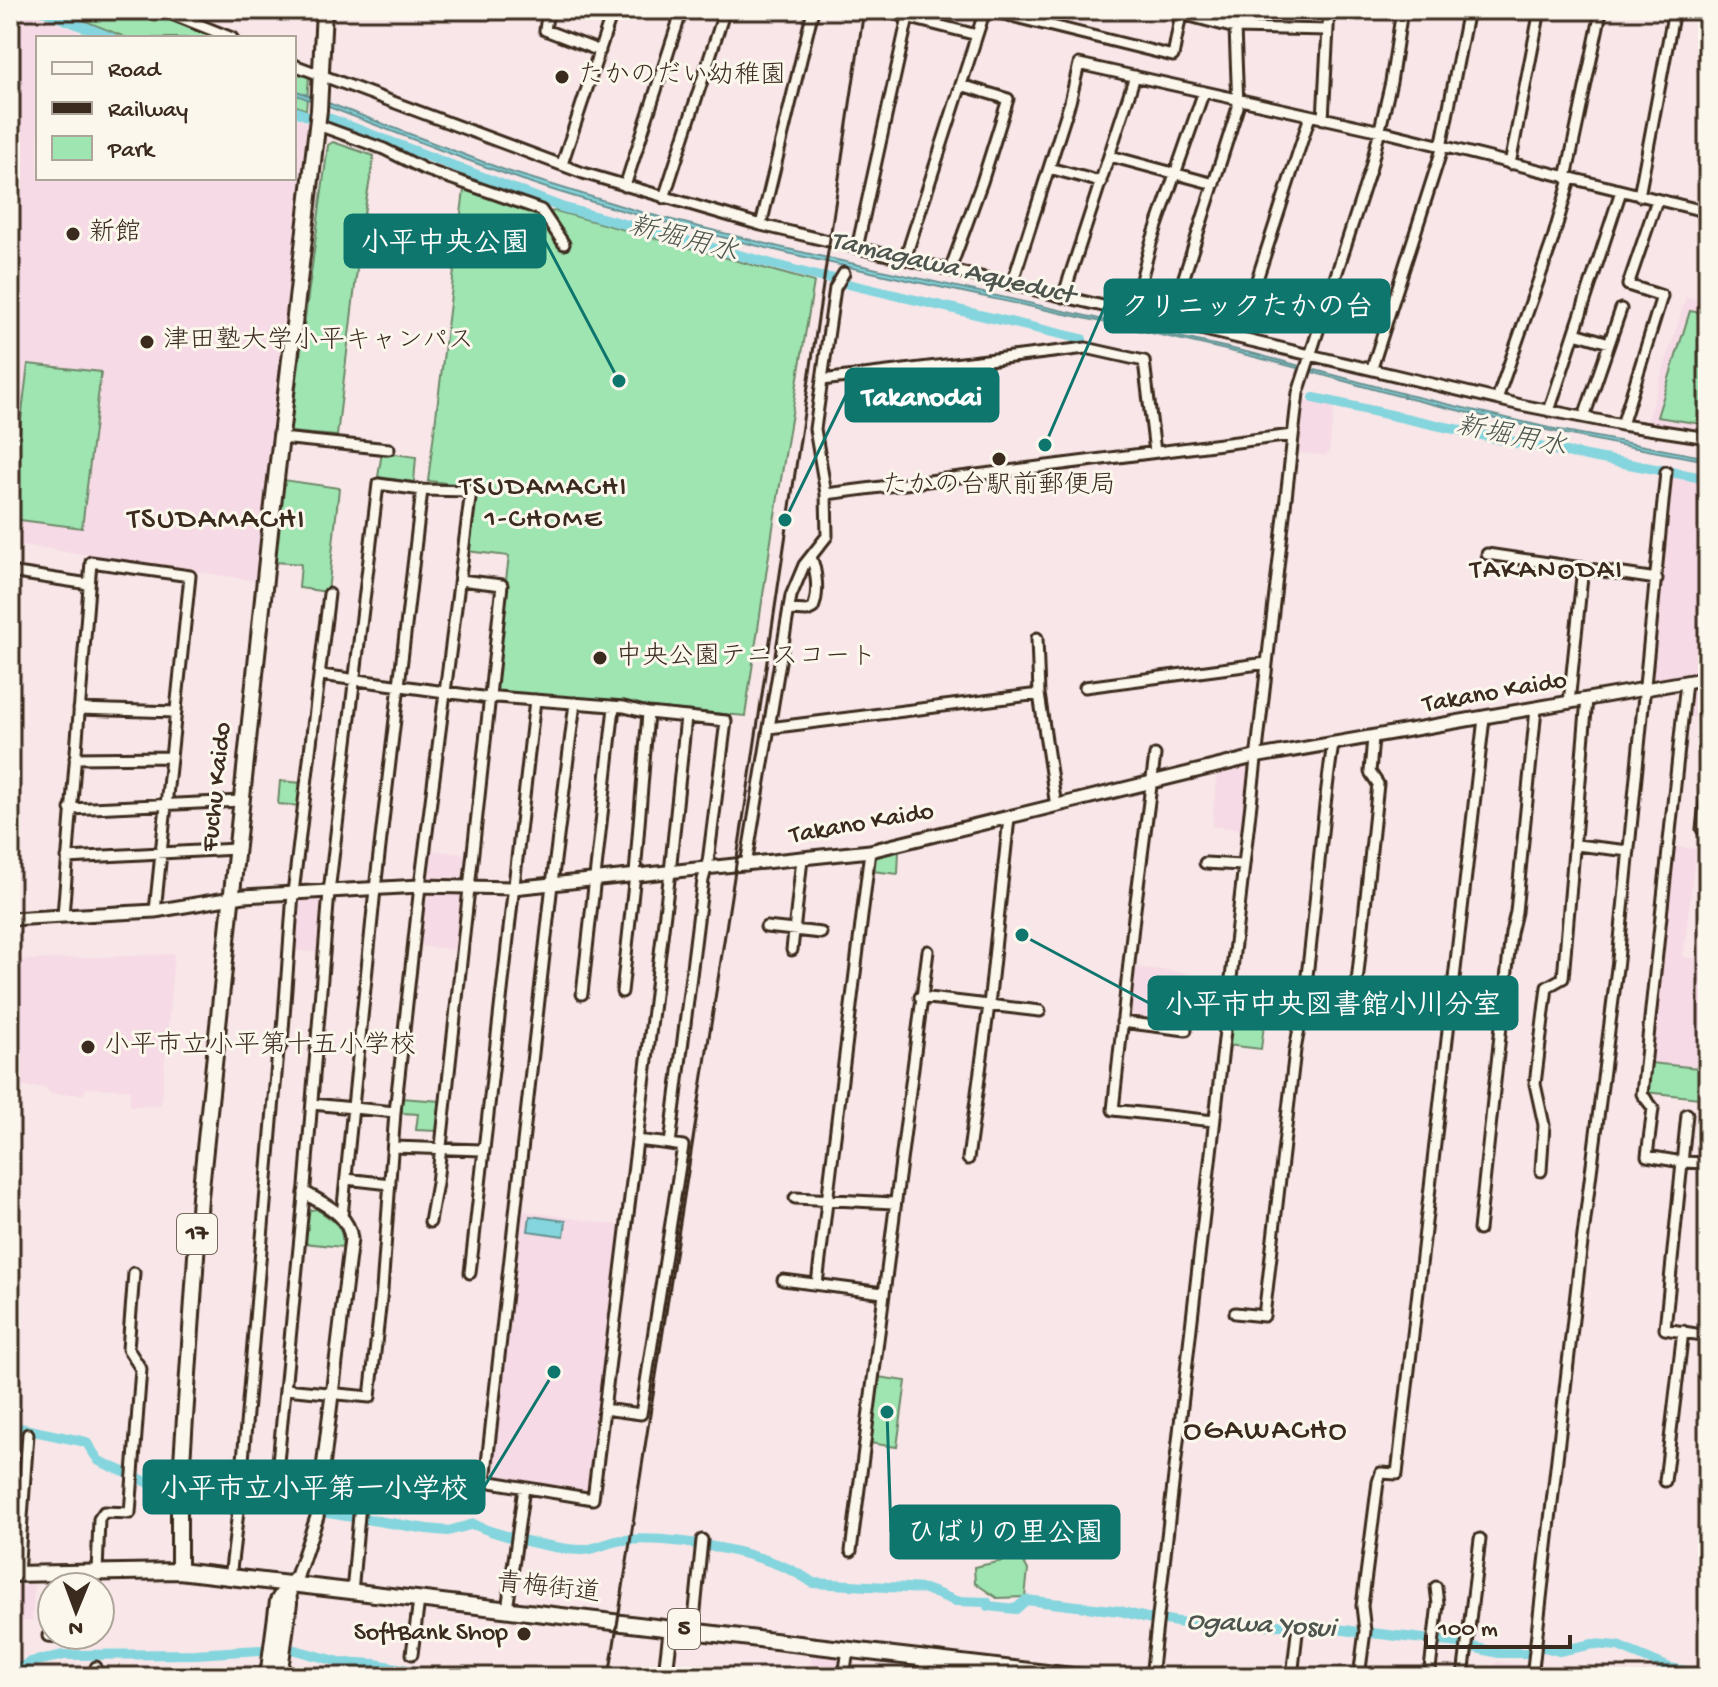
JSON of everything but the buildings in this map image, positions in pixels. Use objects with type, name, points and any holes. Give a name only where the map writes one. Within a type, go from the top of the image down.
[{"type":"main road","name":"Fuchu Kaido","points":[[179,1571],[179,1506],[191,1313],[230,898],[319,112],[324,10]]},
{"type":"main road","name":"青梅街道","points":[[116,1573],[179,1571],[848,1649],[925,1659],[977,1671],[1081,1677]]},
{"type":"main road","name":"青梅街道","points":[[14,1574],[36,1576]]},
{"type":"main road","points":[[268,1677],[278,1601],[288,1585]]},
{"type":"main road","points":[[279,1677],[289,1603],[288,1585]]},
{"type":"main road","points":[[665,1677],[671,1628]]},
{"type":"street","points":[[162,10],[227,36]]},
{"type":"street","points":[[548,10],[545,30],[600,51]]},
{"type":"street","points":[[562,164],[613,10]]},
{"type":"street","points":[[625,186],[682,10]]},
{"type":"street","points":[[664,198],[725,10]]},
{"type":"street","points":[[761,225],[813,10]]},
{"type":"street","points":[[879,10],[977,35]]},
{"type":"street","points":[[905,259],[986,10],[1173,56],[1181,14]]},
{"type":"street","points":[[1167,10],[1198,14],[1235,28],[1328,30]]},
{"type":"street","points":[[1323,119],[1329,10]]},
{"type":"street","points":[[1151,1677],[1292,435],[1308,354],[1381,131],[1402,10]]},
{"type":"street","points":[[1372,368],[1443,146],[1468,10]]},
{"type":"street","points":[[1510,164],[1540,10]]},
{"type":"street","points":[[1639,196],[1674,10]]},
{"type":"street","points":[[851,249],[908,17]]},
{"type":"street","points":[[1497,399],[1552,242],[1600,17]]},
{"type":"street","points":[[1170,321],[1238,100],[1235,28]]},
{"type":"street","points":[[1012,284],[1079,64],[1203,94],[1381,131],[1708,212]]},
{"type":"street","points":[[296,66],[625,186],[851,249],[905,259],[1549,411],[1708,438]]},
{"type":"street","points":[[1063,297],[1135,76]]},
{"type":"street","points":[[950,270],[1008,99],[961,85]]},
{"type":"street","points":[[1132,313],[1203,94]]},
{"type":"street","points":[[319,112],[424,169],[541,210],[564,244]]},
{"type":"street","points":[[1238,338],[1310,116]]},
{"type":"street","points":[[1110,156],[1214,184]]},
{"type":"street","points":[[1049,168],[1101,182]]},
{"type":"street","points":[[1549,411],[1621,191]]},
{"type":"street","points":[[1622,425],[1662,296],[1628,285],[1657,200]]},
{"type":"street","points":[[746,865],[791,596],[804,565],[827,536],[826,494],[815,429],[835,288],[843,275]]},
{"type":"street","points":[[1584,417],[1621,309]]},
{"type":"street","points":[[1575,333],[1609,343]]},
{"type":"street","points":[[822,380],[1086,348],[1144,361],[1155,452]]},
{"type":"street","points":[[826,494],[1292,435]]},
{"type":"street","points":[[281,438],[389,449]]},
{"type":"street","points":[[1532,1677],[1629,851],[1666,472]]},
{"type":"street","points":[[278,1462],[285,1389],[305,1193],[329,892],[378,484],[422,490],[471,491],[420,886],[395,1112],[382,1290],[370,1397],[285,1389]]},
{"type":"street","points":[[342,1216],[375,889],[422,490]]},
{"type":"street","points":[[1487,554],[1657,579]]},
{"type":"street","points":[[789,610],[807,611],[816,602],[815,568],[811,557]]},
{"type":"street","points":[[63,916],[91,562],[190,576],[155,911]]},
{"type":"street","points":[[1569,703],[1583,567]]},
{"type":"street","points":[[10,572],[89,584]]},
{"type":"street","points":[[430,1222],[502,585],[460,580]]},
{"type":"street","points":[[230,1578],[293,893],[329,594]]},
{"type":"street","points":[[1037,638],[1039,694],[1056,806]]},
{"type":"street","points":[[1085,687],[1267,663]]},
{"type":"street","points":[[321,675],[489,698],[575,703],[726,721],[708,862],[704,868],[670,1144]]},
{"type":"street","name":"Takano Kaido","points":[[10,919],[155,911],[230,898],[293,893],[420,886],[513,888],[870,851],[1254,757],[1708,678]]},
{"type":"street","points":[[1686,682],[1642,1094],[1653,1108],[1647,1156],[1708,1163]]},
{"type":"street","points":[[769,728],[1039,694]]},
{"type":"street","points":[[1541,1171],[1544,1125],[1535,1084],[1547,987],[1563,978],[1587,699]]},
{"type":"street","points":[[470,1273],[535,700]]},
{"type":"street","points":[[575,703],[485,1481],[593,1499],[670,872],[686,717]]},
{"type":"street","points":[[582,994],[614,707]]},
{"type":"street","points":[[79,709],[176,712]]},
{"type":"street","points":[[1479,1230],[1536,709]]},
{"type":"street","points":[[622,992],[648,713]]},
{"type":"street","points":[[1359,1677],[1365,1631],[1362,1606],[1378,1482],[1381,1473],[1397,1474],[1484,718]]},
{"type":"street","points":[[1354,1011],[1361,978],[1378,784],[1370,772],[1373,738]]},
{"type":"street","points":[[1235,1313],[1264,1316],[1333,744]]},
{"type":"street","points":[[1155,755],[1113,1110],[1214,1121]]},
{"type":"street","points":[[75,758],[171,757]]},
{"type":"street","points":[[1708,779],[1702,829],[1708,829]]},
{"type":"street","points":[[70,809],[241,801]]},
{"type":"street","points":[[968,1159],[989,1005],[1009,818]]},
{"type":"street","points":[[1576,845],[1629,851]]},
{"type":"street","points":[[67,858],[236,849]]},
{"type":"street","points":[[817,1284],[870,851]]},
{"type":"street","points":[[792,950],[802,859]]},
{"type":"street","points":[[1205,863],[1242,865]]},
{"type":"street","points":[[766,927],[821,933]]},
{"type":"street","points":[[851,1551],[928,951]]},
{"type":"street","points":[[920,997],[1040,1011]]},
{"type":"street","points":[[1122,1022],[1186,1030]]},
{"type":"street","points":[[312,1104],[395,1112]]},
{"type":"street","points":[[1687,1114],[1665,1329],[1708,1336]]},
{"type":"street","points":[[604,1409],[641,1414],[683,1146],[637,1140]]},
{"type":"street","points":[[394,1147],[482,1150]]},
{"type":"street","points":[[346,1179],[390,1184]]},
{"type":"street","points":[[288,1585],[297,1576],[317,1517],[351,1239],[350,1228],[342,1216],[305,1193]]},
{"type":"street","points":[[795,1198],[894,1203]]},
{"type":"street","points":[[97,1571],[99,1519],[104,1512],[130,1513],[141,1369],[128,1349],[134,1273]]},
{"type":"street","points":[[783,1280],[883,1293]]},
{"type":"street","points":[[1665,1481],[1683,1331]]},
{"type":"street","points":[[14,1574],[28,1434]]},
{"type":"street","points":[[352,1593],[362,1482]]},
{"type":"street","points":[[507,1610],[524,1488]]},
{"type":"street","points":[[1463,1677],[1480,1539]]},
{"type":"street","points":[[693,1630],[701,1544]]},
{"type":"street","points":[[1429,1677],[1438,1604],[1436,1587]]},
{"type":"street","points":[[412,1654],[419,1600]]},
{"type":"street","points":[[1292,1677],[1297,1633]]},
{"type":"street","points":[[844,1677],[848,1649]]},
{"type":"street","points":[[923,1677],[925,1659]]},
{"type":"street","points":[[1706,1677],[1708,1662]]},
{"type":"shaded area","name":"津田塾大学小平キャンパス","points":[[10,10],[26,10],[89,36],[36,36],[36,180],[296,180],[296,118],[307,122],[258,581],[10,543]]},
{"type":"shaded area","points":[[1686,298],[1708,302],[1708,434],[1646,424]]},
{"type":"shaded area","points":[[1301,399],[1334,407],[1329,452],[1325,455],[1300,453],[1295,448]]},
{"type":"shaded area","points":[[1671,476],[1708,480],[1708,673],[1651,683]]},
{"type":"shaded area","points":[[1708,683],[1708,719],[1687,716],[1689,691],[1695,685]]},
{"type":"shaded area","points":[[1244,765],[1249,769],[1242,829],[1212,826],[1217,772]]},
{"type":"shaded area","points":[[1668,846],[1696,849],[1683,957],[1708,960],[1708,1068],[1645,1062]]},
{"type":"shaded area","points":[[428,850],[465,854],[461,881],[426,881]]},
{"type":"shaded area","points":[[459,890],[463,895],[457,950],[413,945],[419,891]]},
{"type":"shaded area","points":[[323,898],[320,952],[291,951],[296,905],[300,900]]},
{"type":"shaded area","name":"小平市立小平第十五小学校","points":[[174,954],[161,1105],[130,1106],[130,1089],[85,1088],[84,1094],[51,1094],[45,1087],[10,1087],[10,961]]},
{"type":"shaded area","points":[[1133,967],[1188,973],[1184,1023],[1179,1027],[1126,1020]]},
{"type":"shaded area","points":[[522,1211],[624,1226],[591,1493],[494,1478],[491,1471]]},
{"type":"shaded area","points":[[34,1585],[32,1621],[10,1621],[10,1586]]},
{"type":"shaded area","points":[[812,1653],[838,1657],[841,1662],[839,1677],[810,1677]]},
{"type":"shaded area","points":[[1496,1662],[1530,1666],[1528,1677],[1494,1677]]},
{"type":"green space","points":[[58,10],[145,10],[209,36],[122,36]]},
{"type":"green space","points":[[296,72],[309,77],[306,110],[296,106]]},
{"type":"green space","points":[[333,142],[374,156],[363,219],[337,436],[290,432],[328,145]]},
{"type":"green space","points":[[464,190],[535,214],[556,211],[814,282],[745,716],[492,692],[509,556],[467,551],[474,486],[428,481]]},
{"type":"green space","points":[[1690,311],[1708,314],[1708,425],[1657,417]]},
{"type":"green space","points":[[28,364],[101,372],[82,528],[20,520],[10,510]]},
{"type":"green space","points":[[382,452],[416,457],[414,482],[378,477]]},
{"type":"green space","points":[[283,480],[339,488],[328,592],[299,588],[301,564],[275,562]]},
{"type":"green space","points":[[280,781],[302,783],[301,806],[278,804]]},
{"type":"green space","points":[[899,851],[898,874],[872,871],[873,858]]},
{"type":"green space","points":[[1231,1013],[1265,1017],[1261,1049],[1227,1045]]},
{"type":"green space","points":[[1650,1063],[1708,1069],[1708,1099],[1646,1092]]},
{"type":"green space","points":[[400,1098],[441,1101],[438,1131],[416,1130],[418,1114],[402,1113]]},
{"type":"green space","points":[[316,1209],[339,1228],[342,1247],[304,1243],[307,1211]]},
{"type":"green space","points":[[878,1377],[906,1381],[897,1447],[869,1443]]},
{"type":"green space","points":[[1021,1557],[1028,1570],[1025,1597],[997,1598],[975,1583],[974,1567]]},
{"type":"water","points":[[296,91],[507,171],[644,213],[779,247],[1255,354],[1408,395],[1549,428],[1708,458],[1708,461],[1488,417],[1171,337],[730,239],[556,191],[296,95]]},
{"type":"water","points":[[530,1216],[566,1221],[564,1236],[528,1231]]},
{"type":"waterway","name":"新堀用水","points":[[41,10],[107,36]]},
{"type":"waterway","name":"新堀用水","points":[[296,112],[328,118],[561,207],[820,277],[1082,339]]},
{"type":"waterway","name":"新堀用水","points":[[1314,398],[1518,443],[1708,479]]},
{"type":"waterway","name":"Ogawa Yosui","points":[[10,1426],[86,1442],[99,1461],[170,1492]]},
{"type":"waterway","name":"Ogawa Yosui","points":[[188,1494],[265,1500]]},
{"type":"waterway","name":"Ogawa Yosui","points":[[322,1512],[448,1531],[474,1524],[511,1537],[572,1549],[587,1550],[623,1540],[644,1539],[695,1544],[722,1548],[773,1563],[813,1583],[925,1589],[956,1601],[987,1602],[988,1606],[1016,1609],[1026,1600],[1120,1611],[1151,1619]]},
{"type":"waterway","name":"Ogawa Yosui","points":[[1166,1620],[1216,1625],[1300,1625],[1357,1632]]},
{"type":"waterway","name":"Ogawa Yosui","points":[[1371,1633],[1424,1639]]},
{"type":"waterway","name":"Ogawa Yosui","points":[[1440,1641],[1459,1643]]},
{"type":"waterway","name":"Ogawa Yosui","points":[[1537,1651],[1540,1646],[1559,1651],[1593,1644],[1618,1646],[1670,1668],[1699,1674]]},
{"type":"waterway","name":"Ogawa Yosui","points":[[1472,1647],[1499,1653],[1525,1653]]},
{"type":"waterway","points":[[10,1667],[64,1655],[260,1650]]},
{"type":"waterway","points":[[295,1650],[340,1662],[375,1664],[445,1677]]},
{"type":"railway","points":[[609,1677],[752,762],[864,10]]},
{"type":"place","name":"たかのだい幼稚園","points":[[562,77]]},
{"type":"place","name":"新館","points":[[73,234]]},
{"type":"place","name":"津田塾大学小平キャンパス","points":[[147,342]]},
{"type":"place","name":"小平中央公園","points":[[619,381]]},
{"type":"place","name":"クリニックたかの台","points":[[1045,445]]},
{"type":"place","name":"たかの台駅前郵便局","points":[[999,459]]},
{"type":"place","name":"Takanodai","points":[[785,520]]},
{"type":"place","name":"中央公園テニスコート","points":[[600,658]]},
{"type":"place","name":"小平市中央図書館小川分室","points":[[1022,935]]},
{"type":"place","name":"小平市立小平第十五小学校","points":[[88,1047]]},
{"type":"place","name":"小平市立小平第一小学校","points":[[554,1372]]},
{"type":"place","name":"ひばりの里公園","points":[[887,1412]]},
{"type":"place","name":"SoftBank Shop","points":[[524,1634]]},
{"type":"district","name":"TSUDAMACHI 1-CHOME","points":[[544,504]]},
{"type":"district","name":"TSUDAMACHI","points":[[217,521]]},
{"type":"district","name":"TAKANODAI","points":[[1547,571]]},
{"type":"district","name":"OGAWACHO","points":[[1266,1432]]},
{"type":"water label","name":"Tamagawa Aqueduct","points":[[952,269]]}]
